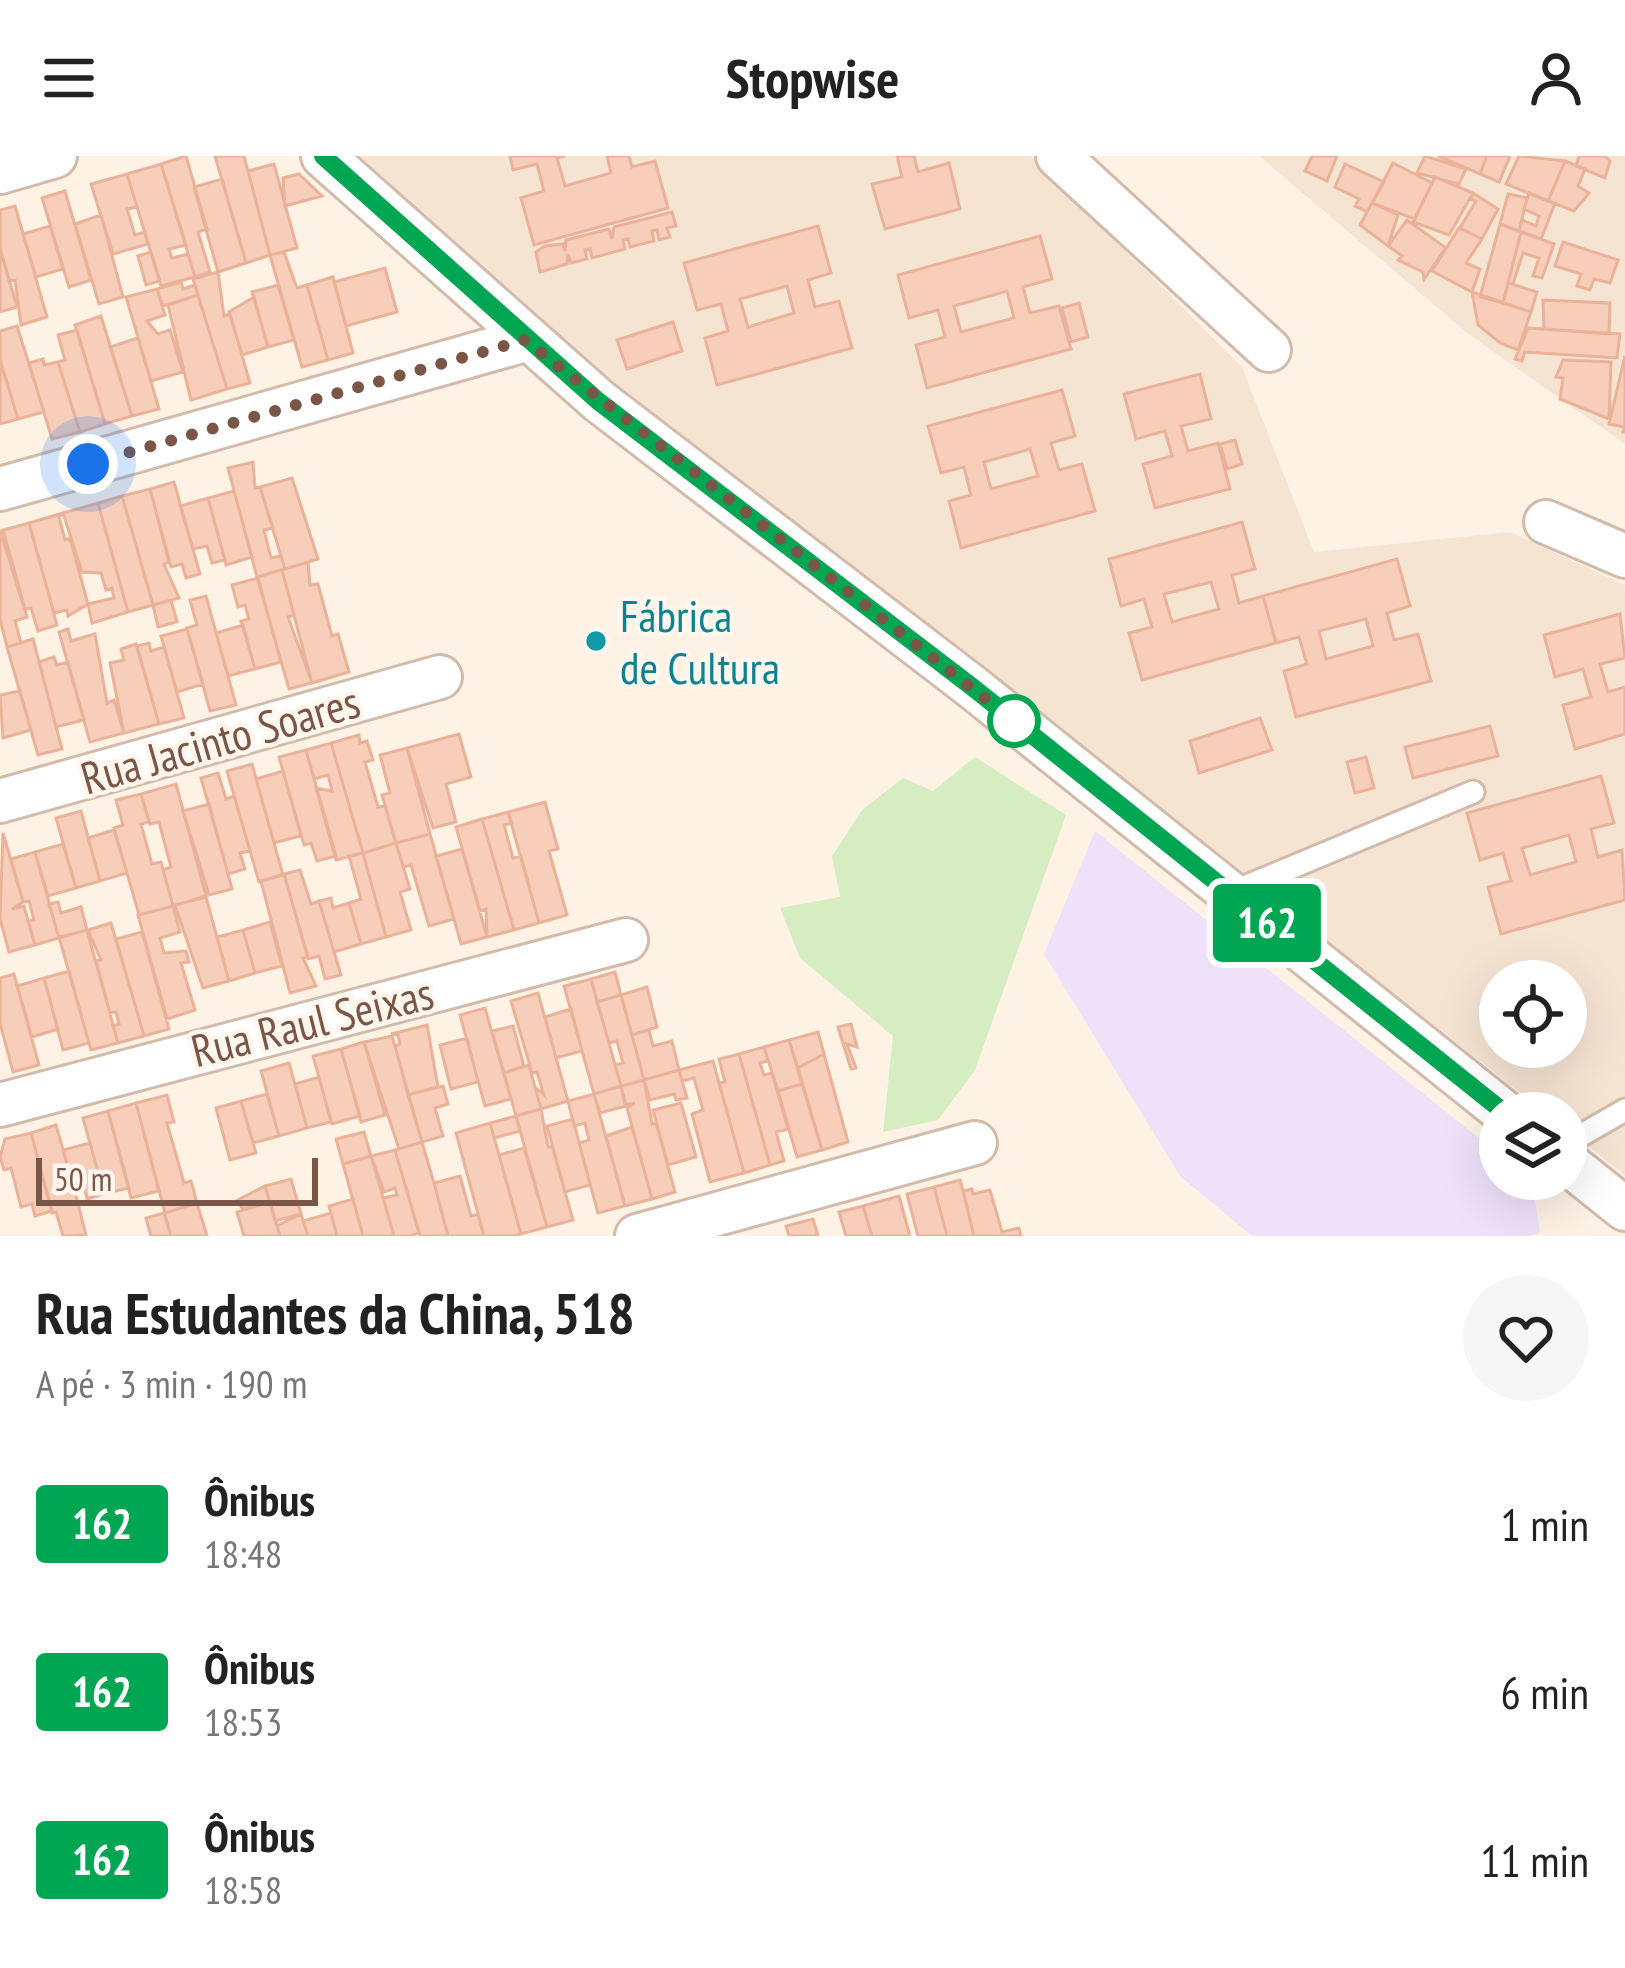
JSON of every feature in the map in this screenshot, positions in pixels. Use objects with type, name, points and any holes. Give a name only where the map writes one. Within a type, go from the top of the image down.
[{"type":"street","points":[[0,172],[55,156]]},
{"type":"street","points":[[323,156],[525,340],[1479,1092]]},
{"type":"street","points":[[1058,156],[1269,350]]},
{"type":"street","points":[[0,489],[525,340]]},
{"type":"street","points":[[1546,523],[1625,556]]},
{"type":"street","name":"Rua Jacinto Soares","points":[[0,801],[440,677]]},
{"type":"street","name":"Rua Raul Seixas","points":[[0,1105],[626,940]]},
{"type":"street","points":[[637,1236],[975,1143]]},
{"type":"street","points":[[1587,1179],[1625,1209]]},
{"type":"lane","points":[[1230,893],[1473,792]]},
{"type":"lane","points":[[1587,1132],[1625,1111]]},
{"type":"shaded area","points":[[350,156],[1031,156],[1242,367],[1314,552],[1510,532],[1625,585],[1625,1175],[1587,1145],[1587,1092],[1519,1092],[1489,1068],[1587,1068],[1587,960],[1479,960],[1479,1061],[425,235]]},
{"type":"shaded area","points":[[1259,156],[1625,156],[1625,444],[1471,336]]},
{"type":"shaded area","points":[[1095,831],[1479,1138],[1479,1200],[1535,1200],[1540,1232],[1532,1236],[1252,1236],[1180,1176],[1044,954]]},
{"type":"green space","points":[[975,757],[1066,815],[975,1070],[938,1120],[883,1132],[893,1036],[800,958],[780,908],[840,897],[832,856],[862,810],[903,778],[933,791]]},
{"type":"building","points":[[186,156],[207,229],[198,232],[210,272],[195,277],[161,164]]},
{"type":"building","points":[[215,156],[244,156],[270,255],[246,263]]},
{"type":"building","points":[[510,156],[565,156],[557,158],[565,186],[611,173],[607,156],[629,156],[632,167],[655,161],[668,208],[534,245],[521,198],[544,191],[537,164],[513,170]]},
{"type":"building","points":[[897,156],[914,156],[918,172],[949,163],[960,209],[885,229],[872,184],[902,177]]},
{"type":"building","points":[[1312,156],[1337,156],[1327,181],[1305,171]]},
{"type":"building","points":[[1425,156],[1466,169],[1459,184],[1417,173]]},
{"type":"building","points":[[1438,156],[1487,156],[1480,174]]},
{"type":"building","points":[[1487,156],[1510,156],[1499,182],[1480,174]]},
{"type":"building","points":[[1519,156],[1565,161],[1548,201],[1506,184]]},
{"type":"building","points":[[1579,156],[1605,156],[1610,161],[1605,178],[1576,166]]},
{"type":"building","points":[[1565,161],[1585,169],[1578,186],[1589,193],[1574,211],[1548,201]]},
{"type":"building","points":[[1393,163],[1432,183],[1415,219],[1372,203]]},
{"type":"building","points":[[161,164],[186,245],[169,249],[172,258],[188,254],[195,277],[161,286],[127,174]]},
{"type":"building","points":[[274,164],[297,248],[270,255],[248,171]]},
{"type":"building","points":[[1345,164],[1384,182],[1367,212],[1355,206],[1359,199],[1335,187]]},
{"type":"building","points":[[127,174],[137,207],[127,209],[135,235],[145,232],[148,244],[113,254],[91,184]]},
{"type":"building","points":[[299,174],[322,196],[285,206],[283,178]]},
{"type":"building","points":[[1435,177],[1473,193],[1449,235],[1413,222]]},
{"type":"building","points":[[222,179],[246,263],[218,272],[194,187]]},
{"type":"building","points":[[65,191],[91,280],[69,287],[42,198]]},
{"type":"building","points":[[1473,193],[1498,209],[1482,239],[1460,228],[1476,201],[1470,199]]},
{"type":"building","points":[[1529,193],[1555,203],[1541,239],[1519,231],[1522,220],[1536,226],[1539,216],[1524,209]]},
{"type":"building","points":[[1508,194],[1527,198],[1519,231],[1500,224]]},
{"type":"building","points":[[1372,203],[1398,215],[1388,246],[1360,225]]},
{"type":"building","points":[[15,206],[47,317],[21,325],[15,280],[9,281],[0,248],[0,210]]},
{"type":"building","points":[[672,212],[676,226],[667,228],[670,237],[659,240],[657,230],[652,231],[654,241],[630,247],[628,239],[623,240],[625,249],[592,258],[590,249],[585,250],[587,259],[571,263],[568,254],[567,264],[540,272],[536,252],[545,246],[563,244],[565,251],[566,240],[609,229],[612,239],[614,227]]},
{"type":"building","points":[[101,215],[123,297],[99,304],[75,224]]},
{"type":"building","points":[[1407,220],[1446,248],[1424,279],[1423,272],[1398,260],[1402,256],[1388,246]]},
{"type":"building","points":[[1500,224],[1521,232],[1503,303],[1480,297]]},
{"type":"building","points":[[50,226],[63,269],[36,277],[23,234]]},
{"type":"building","points":[[818,226],[831,273],[808,280],[815,307],[839,301],[852,348],[717,385],[705,338],[728,331],[721,304],[697,310],[684,263]],"holes":[[[787,286],[794,313],[748,327],[740,299]]]},
{"type":"building","points":[[1459,228],[1482,239],[1466,263],[1480,269],[1472,292],[1432,271]]},
{"type":"building","points":[[1521,232],[1554,244],[1542,278],[1533,276],[1539,258],[1523,253],[1513,284],[1508,283]]},
{"type":"building","points":[[1040,236],[1052,279],[1023,287],[1030,313],[1059,306],[1071,349],[927,388],[916,345],[945,337],[938,310],[909,318],[898,275]],"holes":[[[1007,291],[1014,318],[961,332],[954,306]]]},
{"type":"building","points":[[1563,242],[1618,260],[1610,283],[1594,279],[1590,290],[1577,286],[1581,274],[1555,266]]},
{"type":"building","points":[[0,248],[17,307],[0,312]]},
{"type":"building","points":[[151,252],[160,281],[146,285],[138,256]]},
{"type":"building","points":[[284,252],[297,288],[307,285],[328,360],[302,367],[270,255]]},
{"type":"building","points":[[385,268],[397,312],[346,326],[334,282]]},
{"type":"building","points":[[218,272],[224,316],[230,314],[250,383],[227,389],[193,279]]},
{"type":"building","points":[[333,277],[353,353],[328,360],[307,285]]},
{"type":"building","points":[[181,282],[183,289],[195,285],[198,295],[163,306],[157,289]]},
{"type":"building","points":[[1508,283],[1537,292],[1531,312],[1503,303]]},
{"type":"building","points":[[278,285],[294,340],[268,347],[252,292]]},
{"type":"building","points":[[157,289],[165,315],[147,321],[158,334],[170,330],[183,372],[151,381],[126,297]]},
{"type":"building","points":[[1472,292],[1531,312],[1518,350],[1500,343],[1478,325]]},
{"type":"building","points":[[198,295],[227,389],[191,400],[168,305]]},
{"type":"building","points":[[254,297],[268,347],[242,355],[229,312]]},
{"type":"building","points":[[1543,300],[1610,303],[1609,334],[1544,329]]},
{"type":"building","points":[[1079,303],[1088,337],[1071,342],[1062,308]]},
{"type":"building","points":[[101,316],[132,416],[105,424],[75,325]]},
{"type":"building","points":[[673,322],[682,351],[627,369],[617,340]]},
{"type":"building","points":[[17,326],[44,412],[18,419],[0,360],[0,331]]},
{"type":"building","points":[[1528,328],[1620,334],[1617,358],[1525,352],[1522,361],[1515,359]]},
{"type":"building","points":[[77,330],[105,424],[80,432],[58,362],[65,360],[58,335]]},
{"type":"building","points":[[138,338],[159,409],[132,416],[110,347]]},
{"type":"building","points":[[1625,356],[1625,432],[1623,432],[1624,427],[1609,424]]},
{"type":"building","points":[[43,359],[44,365],[58,362],[80,432],[52,439],[29,363]]},
{"type":"building","points":[[0,360],[18,419],[0,424]]},
{"type":"building","points":[[1563,360],[1611,362],[1609,419],[1560,399],[1563,378],[1556,377]]},
{"type":"building","points":[[1200,374],[1211,419],[1181,426],[1188,451],[1218,443],[1230,489],[1155,508],[1143,464],[1172,456],[1165,431],[1136,439],[1124,394]]},
{"type":"building","points":[[1062,390],[1075,436],[1051,443],[1059,470],[1082,464],[1095,511],[961,548],[949,501],[971,495],[964,467],[941,473],[928,426]],"holes":[[[1030,449],[1038,476],[991,489],[984,462]]]},
{"type":"building","points":[[1235,440],[1242,464],[1227,469],[1220,444]]},
{"type":"building","points":[[253,462],[255,488],[260,487],[273,528],[264,530],[271,558],[281,556],[285,569],[257,577],[228,468]]},
{"type":"building","points":[[292,478],[318,559],[285,569],[260,487]]},
{"type":"building","points":[[174,482],[200,574],[186,578],[182,564],[171,567],[150,489]]},
{"type":"building","points":[[150,489],[169,562],[164,564],[179,598],[153,605],[122,496]]},
{"type":"building","points":[[234,491],[252,557],[226,565],[208,498]]},
{"type":"building","points":[[122,496],[153,605],[128,612],[98,503]]},
{"type":"building","points":[[208,498],[225,560],[212,563],[207,546],[193,549],[180,506]]},
{"type":"building","points":[[98,503],[128,612],[92,623],[88,604],[114,598],[112,588],[106,590],[101,573],[82,572],[63,513]]},
{"type":"building","points":[[63,513],[59,517],[65,540],[70,538],[88,604],[68,616],[67,610],[54,613],[29,523]]},
{"type":"building","points":[[1242,522],[1255,569],[1232,575],[1239,603],[1263,596],[1276,643],[1142,680],[1129,633],[1152,627],[1144,599],[1121,606],[1109,559]],"holes":[[[1211,582],[1219,609],[1172,622],[1164,594]]]},
{"type":"building","points":[[29,523],[57,625],[38,631],[31,608],[25,609],[3,530]]},
{"type":"building","points":[[0,530],[27,617],[15,621],[21,643],[7,647],[0,619]]},
{"type":"building","points":[[1397,559],[1410,606],[1387,613],[1394,640],[1418,634],[1431,681],[1296,717],[1284,671],[1307,664],[1299,637],[1276,643],[1263,596]],"holes":[[[1366,619],[1373,646],[1326,659],[1319,631]]]},
{"type":"building","points":[[308,562],[310,585],[318,584],[332,636],[338,634],[349,672],[312,683],[282,570]]},
{"type":"building","points":[[282,570],[294,615],[288,617],[312,683],[289,689],[257,577]]},
{"type":"building","points":[[258,578],[281,662],[255,669],[241,621],[249,619],[245,605],[238,607],[232,585]]},
{"type":"building","points":[[206,596],[236,705],[210,711],[187,628],[197,625],[190,600]]},
{"type":"building","points":[[171,600],[177,622],[158,627],[153,605]]},
{"type":"building","points":[[1620,614],[1625,658],[1600,664],[1608,692],[1625,687],[1625,734],[1575,749],[1563,705],[1591,697],[1583,669],[1555,677],[1544,635]]},
{"type":"building","points":[[243,625],[255,669],[228,676],[216,633]]},
{"type":"building","points":[[68,629],[71,641],[95,634],[107,703],[114,700],[124,733],[90,742],[59,632]]},
{"type":"building","points":[[187,629],[203,684],[177,692],[161,636]]},
{"type":"building","points":[[33,639],[62,749],[38,755],[7,647]]},
{"type":"building","points":[[149,643],[151,651],[164,647],[184,718],[159,724],[137,646]]},
{"type":"building","points":[[136,644],[159,724],[124,733],[110,663],[124,660],[121,649]]},
{"type":"building","points":[[54,657],[57,665],[68,662],[84,720],[56,727],[39,662]]},
{"type":"building","points":[[20,691],[31,730],[3,738],[0,695]]},
{"type":"building","points":[[1260,718],[1272,750],[1199,773],[1190,741]]},
{"type":"building","points":[[1490,726],[1498,756],[1413,778],[1405,747]]},
{"type":"building","points":[[459,734],[471,777],[446,784],[456,822],[433,828],[407,748]]},
{"type":"building","points":[[359,735],[360,743],[367,741],[373,760],[365,762],[378,807],[385,806],[396,843],[363,853],[331,743]]},
{"type":"building","points":[[331,743],[363,853],[336,860],[316,788],[332,791],[328,775],[314,779],[306,750]]},
{"type":"building","points":[[407,748],[430,834],[396,843],[382,795],[390,793],[380,755]]},
{"type":"building","points":[[306,750],[336,856],[317,861],[311,843],[304,845],[279,757]]},
{"type":"building","points":[[1366,757],[1374,788],[1355,793],[1347,762]]},
{"type":"building","points":[[252,764],[283,875],[259,882],[227,771]]},
{"type":"building","points":[[283,771],[301,836],[274,843],[256,779]]},
{"type":"building","points":[[218,773],[226,799],[234,796],[250,851],[240,853],[245,869],[228,874],[201,778]]},
{"type":"building","points":[[1601,776],[1614,823],[1591,829],[1598,857],[1622,850],[1625,900],[1501,934],[1488,887],[1511,881],[1503,853],[1480,860],[1467,813]],"holes":[[[1569,835],[1576,862],[1530,875],[1522,848]]]},
{"type":"building","points":[[176,784],[206,896],[173,906],[163,870],[171,867],[159,822],[150,824],[141,794]]},
{"type":"building","points":[[141,794],[149,822],[141,824],[152,864],[161,862],[173,906],[139,915],[114,828],[123,825],[116,800]]},
{"type":"building","points":[[545,802],[558,849],[549,851],[567,915],[539,923],[508,812]]},
{"type":"building","points":[[209,804],[232,889],[209,895],[183,811]]},
{"type":"building","points":[[81,811],[100,881],[76,888],[56,818]]},
{"type":"building","points":[[508,812],[512,823],[504,825],[513,858],[521,856],[539,923],[514,930],[482,819]]},
{"type":"building","points":[[482,819],[514,930],[487,937],[486,909],[480,911],[456,827]]},
{"type":"building","points":[[114,830],[127,873],[100,881],[88,838]]},
{"type":"building","points":[[3,833],[23,902],[12,909],[24,906],[35,945],[9,952],[0,919]]},
{"type":"building","points":[[430,834],[454,919],[429,926],[411,865],[403,867],[396,843]]},
{"type":"building","points":[[396,843],[410,889],[400,892],[411,930],[386,937],[363,853]]},
{"type":"building","points":[[63,844],[76,888],[48,896],[35,852]]},
{"type":"building","points":[[462,849],[487,937],[461,944],[436,856]]},
{"type":"building","points":[[35,852],[59,938],[35,945],[28,921],[34,920],[29,901],[23,902],[11,859]]},
{"type":"building","points":[[363,853],[386,937],[361,944],[349,903],[361,899],[349,856]]},
{"type":"building","points":[[300,870],[311,904],[319,901],[341,975],[325,979],[319,956],[308,959],[284,874]]},
{"type":"building","points":[[284,874],[308,957],[303,958],[316,986],[290,993],[261,881]]},
{"type":"building","points":[[206,897],[229,981],[203,988],[175,905]]},
{"type":"building","points":[[331,898],[333,908],[349,903],[361,944],[334,952],[319,901]]},
{"type":"building","points":[[58,902],[61,913],[81,907],[87,930],[59,938],[49,904]]},
{"type":"building","points":[[173,906],[180,932],[160,938],[164,953],[186,951],[189,962],[181,963],[195,1010],[167,1019],[138,915]]},
{"type":"building","points":[[270,922],[282,966],[255,973],[243,930]]},
{"type":"building","points":[[111,923],[144,1036],[118,1043],[113,1026],[119,1024],[116,1012],[110,1013],[96,961],[101,960],[88,930]]},
{"type":"building","points":[[87,930],[118,1043],[91,1050],[59,937]]},
{"type":"building","points":[[243,930],[255,973],[229,981],[217,937]]},
{"type":"building","points":[[142,932],[169,1029],[144,1036],[116,939]]},
{"type":"building","points":[[69,971],[89,1043],[63,1050],[44,978]]},
{"type":"building","points":[[615,972],[621,995],[597,1002],[591,979]]},
{"type":"building","points":[[14,974],[39,1065],[13,1072],[0,1023],[0,978]]},
{"type":"building","points":[[44,978],[58,1029],[32,1037],[17,986]]},
{"type":"building","points":[[591,979],[621,1086],[594,1094],[564,986]]},
{"type":"building","points":[[647,987],[657,1027],[632,1035],[621,995]]},
{"type":"building","points":[[538,993],[568,1101],[541,1109],[535,1087],[544,1095],[537,1072],[532,1073],[511,1001]]},
{"type":"building","points":[[621,995],[644,1080],[621,1086],[615,1065],[623,1063],[617,1041],[609,1043],[597,1002]]},
{"type":"building","points":[[485,1008],[511,1099],[485,1106],[460,1015]]},
{"type":"building","points":[[571,1009],[582,1051],[556,1058],[545,1017]]},
{"type":"building","points":[[851,1024],[857,1047],[847,1044],[856,1068],[851,1069],[838,1027]]},
{"type":"building","points":[[427,1025],[438,1087],[408,1095],[395,1046],[400,1044],[398,1035],[391,1034]]},
{"type":"building","points":[[513,1026],[524,1066],[504,1073],[492,1031]]},
{"type":"building","points":[[649,1030],[653,1046],[672,1041],[679,1070],[644,1080],[632,1035]]},
{"type":"building","points":[[818,1032],[824,1054],[798,1068],[789,1040]]},
{"type":"building","points":[[392,1036],[422,1142],[399,1149],[364,1042]]},
{"type":"building","points":[[467,1038],[478,1082],[451,1089],[440,1045]]},
{"type":"building","points":[[789,1040],[802,1084],[778,1091],[764,1047]]},
{"type":"building","points":[[364,1042],[385,1115],[361,1122],[341,1049]]},
{"type":"building","points":[[764,1047],[768,1061],[760,1063],[764,1075],[772,1073],[788,1129],[776,1132],[784,1161],[770,1165],[739,1054]]},
{"type":"building","points":[[341,1049],[360,1116],[332,1124],[313,1056]]},
{"type":"building","points":[[739,1054],[770,1165],[744,1173],[719,1083],[725,1082],[719,1059]]},
{"type":"building","points":[[824,1054],[848,1142],[822,1150],[798,1068]]},
{"type":"building","points":[[713,1061],[744,1173],[710,1182],[692,1114],[703,1110],[694,1078],[682,1081],[679,1070]]},
{"type":"building","points":[[289,1063],[307,1128],[279,1136],[261,1071]]},
{"type":"building","points":[[529,1065],[541,1109],[516,1116],[504,1073]]},
{"type":"building","points":[[679,1070],[687,1098],[676,1100],[674,1094],[650,1100],[644,1080]]},
{"type":"building","points":[[319,1077],[331,1122],[307,1128],[295,1084]]},
{"type":"building","points":[[644,1080],[652,1124],[656,1123],[675,1192],[652,1199],[627,1108],[635,1103],[625,1105],[621,1086]]},
{"type":"building","points":[[802,1084],[822,1150],[797,1157],[778,1091]]},
{"type":"building","points":[[443,1086],[448,1104],[435,1108],[443,1136],[422,1142],[408,1095]]},
{"type":"building","points":[[621,1086],[626,1106],[600,1113],[594,1094]]},
{"type":"building","points":[[267,1094],[279,1136],[253,1143],[241,1101]]},
{"type":"building","points":[[594,1094],[625,1206],[598,1213],[579,1143],[589,1140],[585,1123],[574,1126],[568,1101]]},
{"type":"building","points":[[167,1095],[174,1122],[167,1123],[184,1183],[191,1181],[197,1203],[165,1213],[136,1103]]},
{"type":"building","points":[[241,1101],[256,1153],[230,1160],[216,1108]]},
{"type":"building","points":[[136,1103],[159,1191],[131,1198],[108,1111]]},
{"type":"building","points":[[681,1103],[696,1157],[668,1165],[653,1110]]},
{"type":"building","points":[[541,1109],[548,1147],[552,1146],[573,1220],[547,1227],[516,1116]]},
{"type":"building","points":[[108,1111],[129,1188],[104,1194],[83,1118]]},
{"type":"building","points":[[516,1116],[520,1131],[494,1138],[490,1123]]},
{"type":"building","points":[[573,1119],[590,1185],[565,1192],[547,1126]]},
{"type":"building","points":[[490,1123],[521,1234],[514,1236],[484,1236],[456,1133]]},
{"type":"building","points":[[56,1125],[86,1235],[63,1236],[56,1212],[52,1213],[31,1133]]},
{"type":"building","points":[[632,1127],[652,1199],[625,1206],[606,1136]]},
{"type":"building","points":[[364,1132],[371,1156],[343,1164],[336,1139]]},
{"type":"building","points":[[31,1133],[52,1211],[35,1216],[32,1204],[21,1207],[11,1168],[4,1170],[0,1157],[5,1139]]},
{"type":"building","points":[[422,1142],[448,1236],[420,1236],[395,1150]]},
{"type":"building","points":[[90,1143],[104,1194],[87,1199],[85,1190],[75,1192],[63,1150]]},
{"type":"building","points":[[524,1148],[547,1227],[521,1234],[499,1155]]},
{"type":"building","points":[[395,1150],[419,1233],[410,1236],[394,1236],[383,1198],[397,1195],[395,1188],[384,1192],[371,1156]]},
{"type":"building","points":[[371,1156],[394,1236],[363,1236],[343,1164]]},
{"type":"building","points":[[460,1176],[471,1216],[478,1214],[484,1236],[448,1236],[434,1183]]},
{"type":"building","points":[[291,1179],[301,1214],[275,1221],[265,1186]]},
{"type":"building","points":[[960,1180],[974,1236],[947,1236],[934,1187]]},
{"type":"building","points":[[265,1186],[270,1202],[243,1209],[236,1201]]},
{"type":"building","points":[[934,1187],[947,1236],[918,1236],[907,1194]]},
{"type":"building","points":[[972,1189],[973,1194],[990,1190],[1002,1232],[1019,1228],[1021,1236],[974,1236],[963,1191]]},
{"type":"building","points":[[899,1196],[910,1236],[872,1236],[863,1206]]},
{"type":"building","points":[[353,1199],[363,1236],[337,1236],[329,1206]]},
{"type":"building","points":[[270,1202],[280,1236],[244,1236],[237,1212]]},
{"type":"building","points":[[197,1203],[207,1236],[171,1236],[164,1213]]},
{"type":"building","points":[[863,1206],[872,1236],[846,1236],[839,1212]]},
{"type":"building","points":[[164,1213],[171,1236],[151,1236],[146,1218]]},
{"type":"building","points":[[331,1213],[337,1236],[308,1236],[303,1221]]},
{"type":"building","points":[[301,1214],[308,1236],[280,1236],[277,1226]]},
{"type":"building","points":[[813,1219],[818,1236],[789,1236],[786,1226]]},
{"type":"bus line","name":"162","points":[[323,156],[598,401],[971,686],[1479,1092]]},
{"type":"place","name":"Fábrica de Cultura","points":[[596,641]]},
{"type":"route","points":[[88,464],[525,340],[1014,721]]}]
